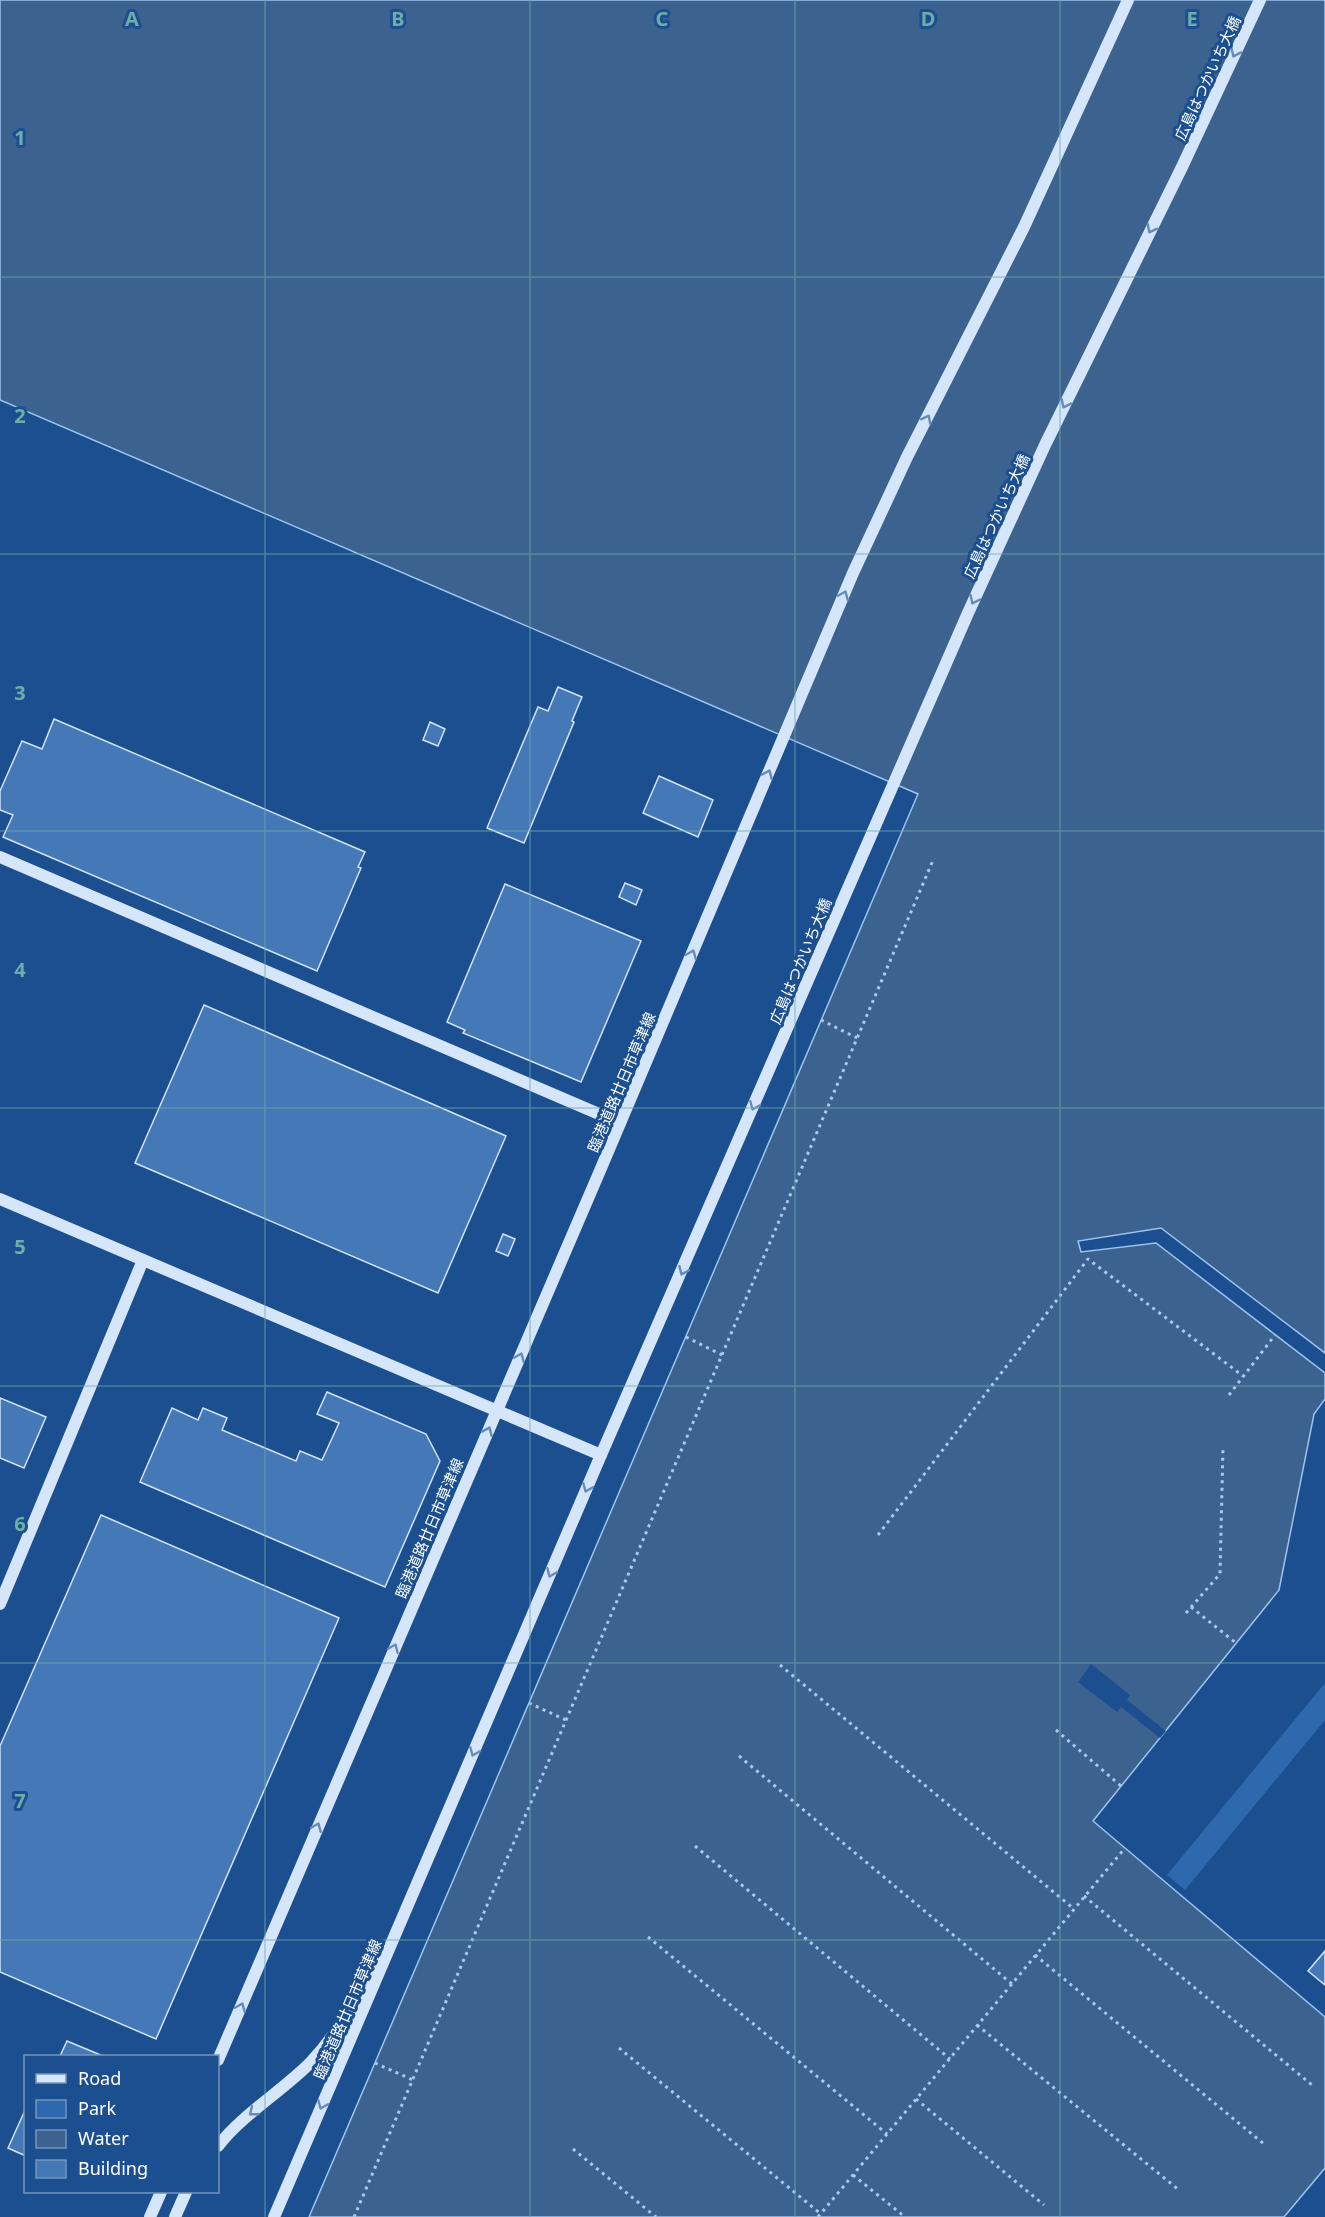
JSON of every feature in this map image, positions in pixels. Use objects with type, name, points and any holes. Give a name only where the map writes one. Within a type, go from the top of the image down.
[{"type":"street","name":"臨港道路廿日市草津線","points":[[219,2058],[853,573],[907,457],[1024,228],[1128,0]]},
{"type":"street","name":"広島はつかいち大橋","points":[[706,1218],[968,612],[1045,445],[1182,167],[1260,0]]},
{"type":"street","points":[[0,857],[620,1123]]},
{"type":"street","points":[[0,1199],[602,1455]]},
{"type":"street","name":"臨港道路廿日市草津線","points":[[274,2217],[706,1218]]},
{"type":"street","points":[[0,1604],[142,1260]]},
{"type":"street","points":[[219,2145],[245,2118],[310,2063],[328,2043],[344,2020],[411,1899]]},
{"type":"street","points":[[150,2217],[161,2193]]},
{"type":"street","points":[[175,2217],[186,2193]]},
{"type":"path","points":[[354,2217],[934,858]]},
{"type":"path","points":[[821,1020],[857,1038]]},
{"type":"path","points":[[878,1535],[1088,1259],[1243,1377]]},
{"type":"path","points":[[1229,1395],[1275,1335]]},
{"type":"path","points":[[686,1337],[722,1355]]},
{"type":"path","points":[[1186,1613],[1220,1574],[1223,1447]]},
{"type":"path","points":[[1191,1607],[1236,1643]]},
{"type":"path","points":[[780,1665],[1074,1909]]},
{"type":"path","points":[[529,1703],[566,1720]]},
{"type":"path","points":[[1056,1730],[1121,1786]]},
{"type":"path","points":[[739,1756],[1012,1984]]},
{"type":"path","points":[[694,1846],[950,2059]]},
{"type":"path","points":[[619,2048],[820,2216],[1125,1848]]},
{"type":"path","points":[[1084,1896],[1312,2085]]},
{"type":"path","points":[[648,1937],[887,2134]]},
{"type":"path","points":[[1035,1955],[1264,2144]]},
{"type":"path","points":[[978,2025],[1179,2190]]},
{"type":"path","points":[[375,2063],[412,2080]]},
{"type":"path","points":[[916,2099],[1044,2205]]},
{"type":"path","points":[[573,2149],[656,2217]]},
{"type":"path","points":[[853,2175],[905,2217]]},
{"type":"green space","points":[[1325,1683],[1325,1720],[1185,1890],[1167,1875]]},
{"type":"water","points":[[0,0],[1325,0],[1325,1353],[1161,1228],[1078,1241],[1081,1252],[1156,1243],[1325,1373],[1325,1399],[1314,1414],[1279,1590],[1093,1821],[1325,2017],[1325,2168],[1284,2217],[309,2217],[918,794],[0,400]]},
{"type":"pier","points":[[1091,1664],[1130,1695],[1127,1700],[1166,1731],[1160,1738],[1121,1707],[1117,1712],[1078,1682]]},
{"type":"building","points":[[558,687],[582,697],[524,843],[487,828],[538,707],[548,711]]},
{"type":"building","points":[[54,719],[365,852],[358,867],[361,868],[317,971],[3,837],[13,815],[0,810],[0,791],[22,741],[42,749]]},
{"type":"building","points":[[430,722],[445,729],[438,746],[423,740]]},
{"type":"building","points":[[659,776],[713,800],[698,837],[643,813]]},
{"type":"building","points":[[625,883],[642,890],[636,905],[619,897]]},
{"type":"building","points":[[505,884],[641,941],[581,1082],[463,1033],[465,1030],[447,1022]]},
{"type":"building","points":[[204,1005],[506,1136],[438,1293],[135,1163]]},
{"type":"building","points":[[503,1234],[515,1239],[508,1256],[496,1251]]},
{"type":"building","points":[[327,1392],[426,1434],[440,1461],[385,1587],[140,1482],[172,1408],[198,1420],[203,1408],[227,1418],[222,1430],[296,1461],[300,1451],[322,1460],[339,1423],[317,1414]]},
{"type":"building","points":[[0,1398],[46,1417],[24,1468],[0,1458]]},
{"type":"building","points":[[101,1515],[339,1618],[156,2039],[0,1972],[0,1746]]},
{"type":"building","points":[[1325,1951],[1325,1985],[1308,1971]]},
{"type":"building","points":[[67,2041],[101,2055],[60,2055]]},
{"type":"building","points":[[24,2112],[24,2155],[8,2148]]}]
